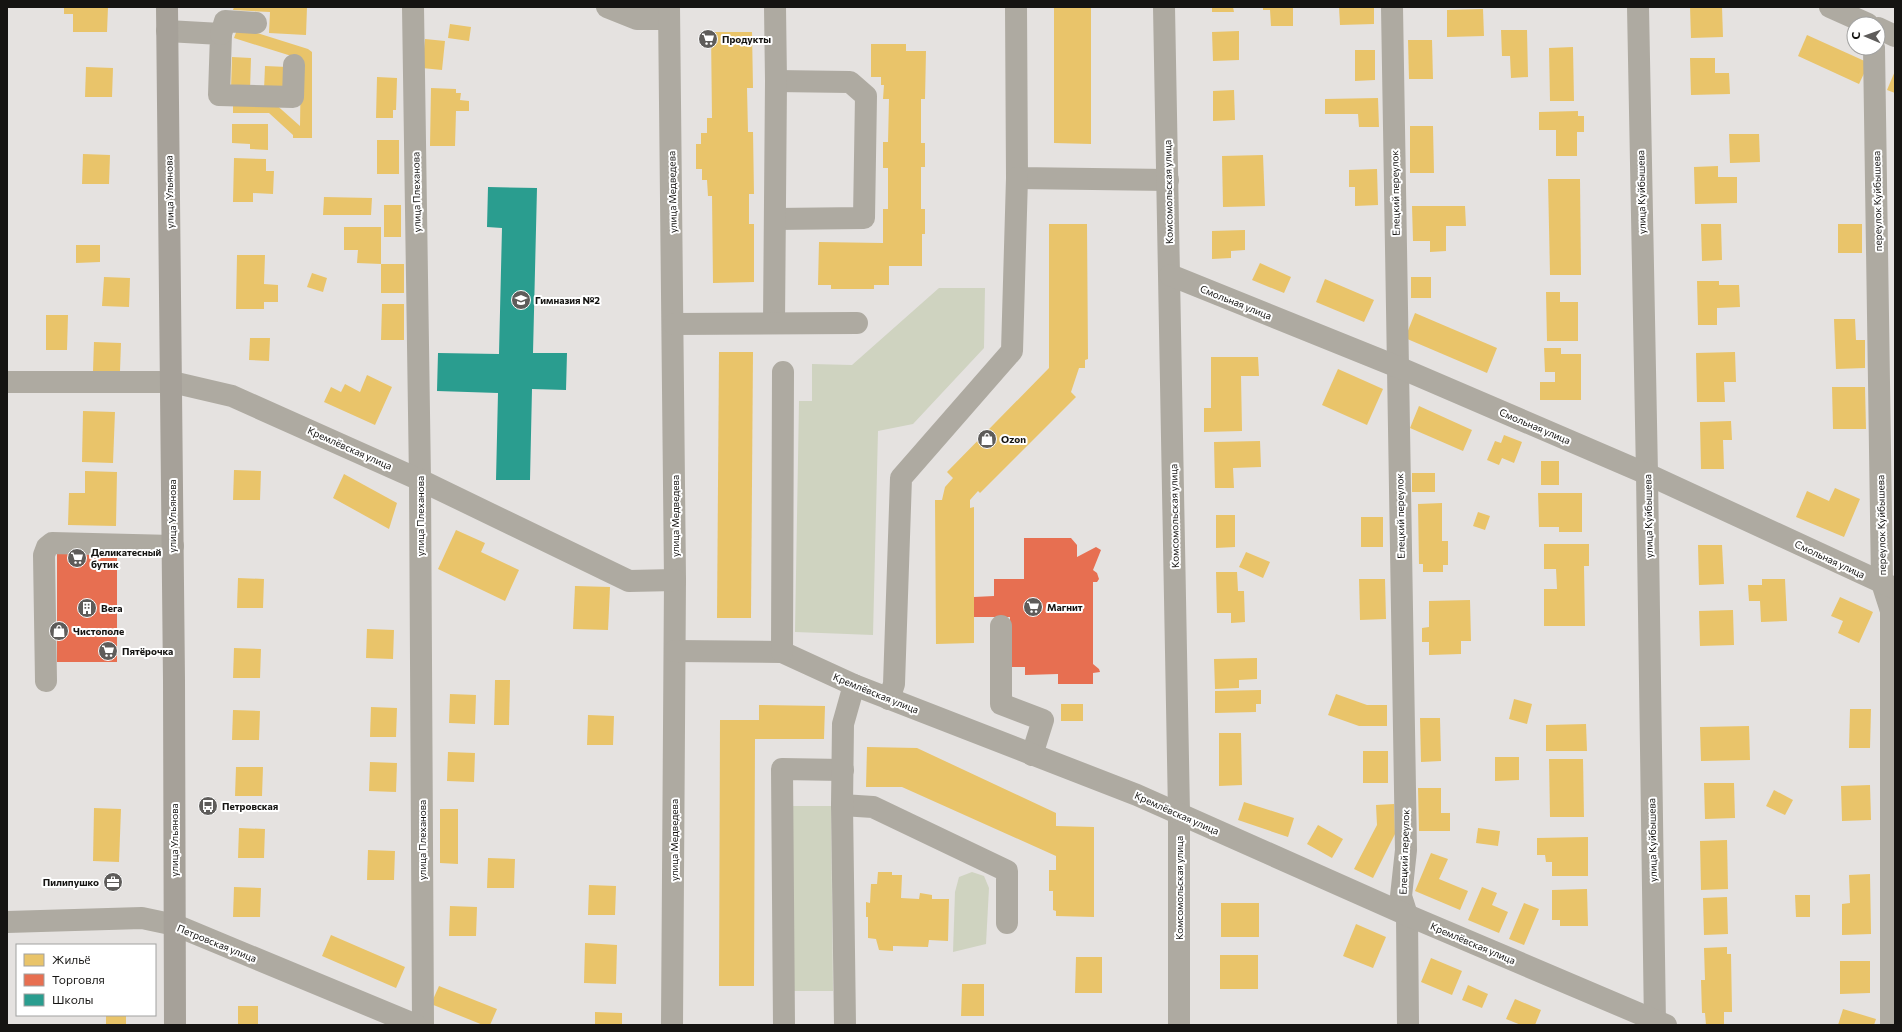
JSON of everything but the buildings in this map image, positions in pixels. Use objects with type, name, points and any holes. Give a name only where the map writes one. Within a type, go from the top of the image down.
[{"type":"main road","name":"улица Ульянова","points":[[167,7],[172,382],[175,1025]]},
{"type":"street","name":"улица Плеханова","points":[[413,7],[420,480],[423,1025]]},
{"type":"street","points":[[607,7],[637,19],[669,13]]},
{"type":"street","points":[[774,323],[776,81],[775,7]]},
{"type":"street","points":[[889,699],[894,684],[901,478],[1012,351],[1017,178],[1016,7]]},
{"type":"street","name":"Комсомольская улица","points":[[1164,7],[1179,814],[1179,1025]]},
{"type":"street","name":"Елецкий переулок","points":[[1392,7],[1406,850],[1401,896],[1407,915],[1408,1025]]},
{"type":"street","name":"улица Куйбышева","points":[[1638,7],[1659,1023]]},
{"type":"street","points":[[1830,7],[1850,16]]},
{"type":"street","name":"улица Медведева","points":[[669,13],[674,324],[675,580],[672,1025]]},
{"type":"street","points":[[256,23],[225,21],[220,34],[219,94],[293,97],[294,64]]},
{"type":"street","points":[[167,31],[220,34]]},
{"type":"street","name":"переулок Куйбышева","points":[[1874,56],[1888,586],[1891,611],[1891,1025]]},
{"type":"street","points":[[775,218],[864,218],[866,111],[866,96],[850,82],[776,81]]},
{"type":"street","points":[[1017,178],[1168,180]]},
{"type":"street","name":"Смольная улица","points":[[1170,275],[1398,367],[1647,474],[1888,586]]},
{"type":"street","points":[[674,324],[858,323]]},
{"type":"street","points":[[782,652],[783,372]]},
{"type":"street","name":"Кремлёвская улица","points":[[7,382],[172,382],[232,396],[420,480],[629,581],[675,580]]},
{"type":"street","points":[[46,681],[44,555],[47,547],[52,544],[173,546]]},
{"type":"street","points":[[1001,626],[1000,704],[1043,720],[1032,755]]},
{"type":"street","name":"Кремлёвская улица","points":[[675,652],[782,652],[854,685],[1114,786],[1407,915],[1659,1023]]},
{"type":"street","points":[[845,1025],[842,806],[843,724],[854,685]]},
{"type":"street","points":[[784,1025],[782,769],[842,770]]},
{"type":"street","points":[[842,806],[873,807],[1007,871],[1007,923]]},
{"type":"street","name":"Петровская улица","points":[[7,922],[142,918],[175,925],[416,1025]]},
{"type":"green space","points":[[939,288],[985,288],[984,348],[913,424],[878,431],[873,635],[795,632],[799,401],[812,401],[812,364],[852,365]]},
{"type":"green space","points":[[789,806],[831,806],[833,991],[790,991]]},
{"type":"green space","points":[[972,872],[984,876],[989,888],[986,944],[953,952],[955,892],[959,877]]},
{"type":"place","name":"Продукты","points":[[708,39]]},
{"type":"place","name":"Гимназия №2","points":[[521,300]]},
{"type":"place","name":"Ozon","points":[[987,439]]},
{"type":"place","name":"Деликатесный бутик","points":[[77,558]]},
{"type":"place","name":"Магнит","points":[[1033,607]]},
{"type":"place","name":"Вега","points":[[87,608]]},
{"type":"place","name":"Чистополе","points":[[59,631]]},
{"type":"place","name":"Пятёрочка","points":[[108,651]]},
{"type":"place","name":"Петровская","points":[[208,806]]},
{"type":"place","name":"Пилипушко","points":[[113,882]]}]
